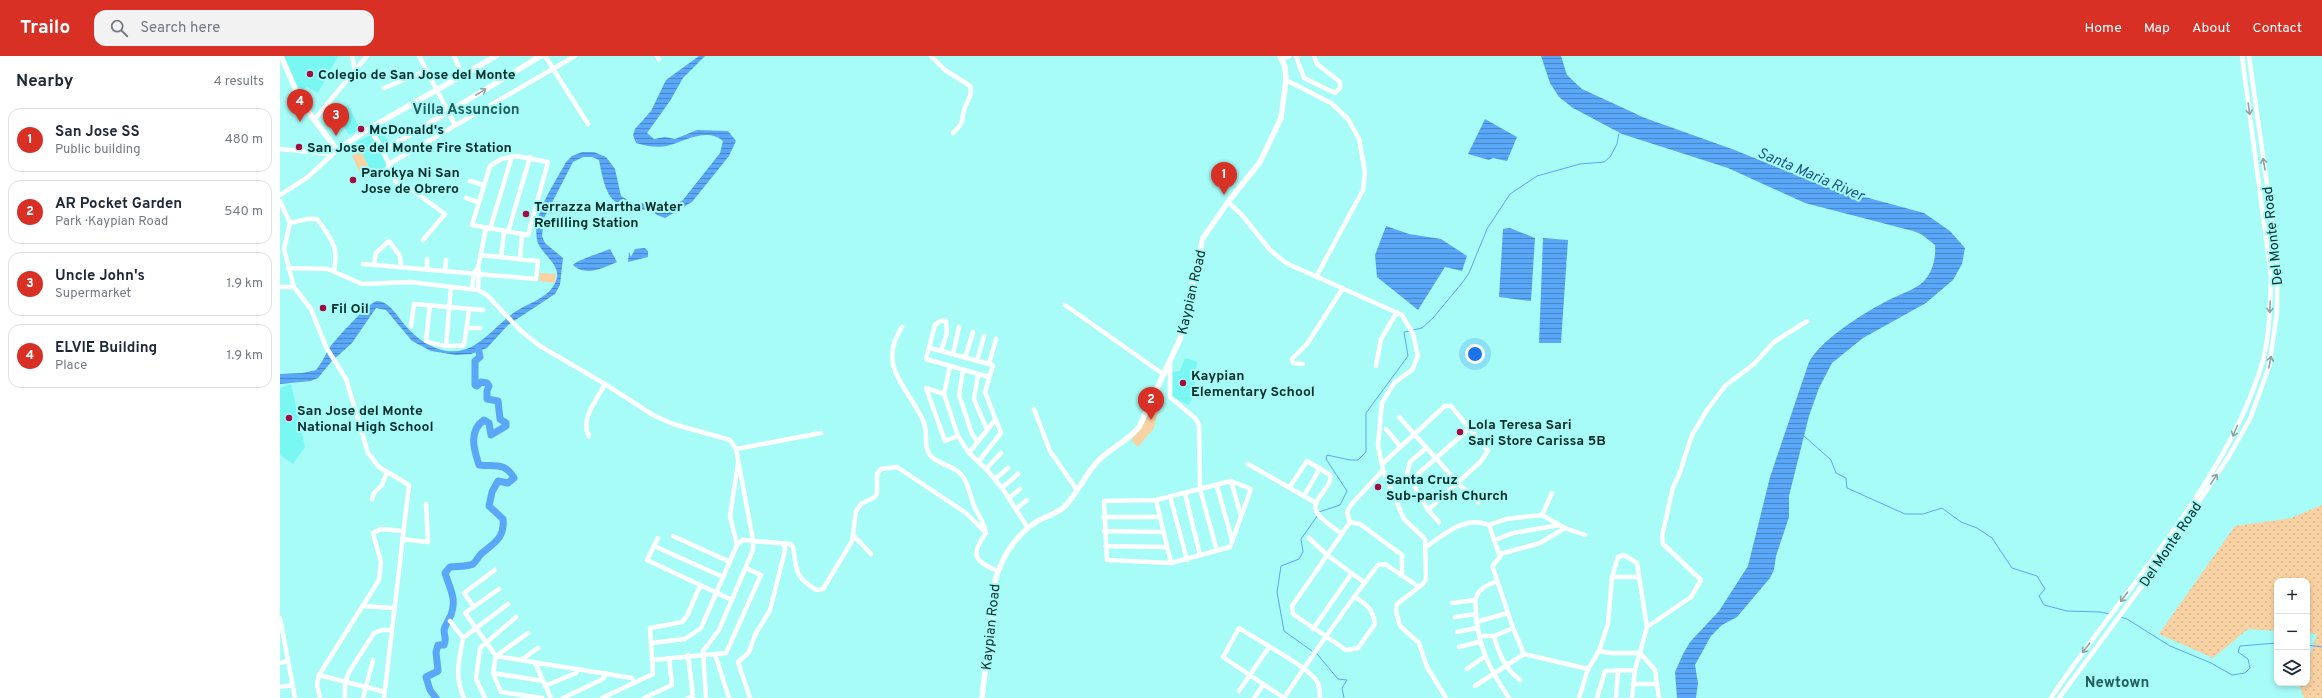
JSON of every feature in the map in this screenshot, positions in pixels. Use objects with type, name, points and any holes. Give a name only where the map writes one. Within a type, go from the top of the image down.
[{"type":"main road","points":[[281,56],[301,102],[337,150],[370,128],[496,56]]},
{"type":"main road","points":[[370,128],[383,151],[541,56]]},
{"type":"main road","name":"Kaypian Road","points":[[982,698],[993,611],[994,583],[998,571],[1009,549],[1028,528],[1061,509],[1071,500],[1099,460],[1131,438],[1139,427],[1184,327],[1203,238],[1228,202],[1260,162],[1281,118],[1286,80],[1281,58]]},
{"type":"street","points":[[352,56],[355,70]]},
{"type":"street","points":[[314,120],[367,56]]},
{"type":"street","points":[[419,56],[436,91],[456,125]]},
{"type":"street","points":[[454,56],[463,76]]},
{"type":"street","points":[[545,56],[588,124]]},
{"type":"street","points":[[389,164],[576,56]]},
{"type":"street","points":[[931,56],[945,70],[970,86],[971,91],[964,108],[964,119],[953,133]]},
{"type":"street","points":[[1281,58],[1289,56]]},
{"type":"street","points":[[1296,56],[1304,78],[1335,93],[1341,84],[1317,64],[1314,56]]},
{"type":"street","name":"Del Monte Road","points":[[2051,698],[2196,496],[2232,438],[2262,363],[2270,312],[2271,276],[2242,56]]},
{"type":"street","name":"Del Monte Road","points":[[2059,698],[2158,564],[2242,436],[2250,419],[2269,366],[2275,339],[2278,294],[2275,236],[2249,56]]},
{"type":"street","points":[[384,88],[426,71]]},
{"type":"street","points":[[1286,80],[1331,103],[1348,119],[1358,139],[1365,172],[1363,190],[1316,277]]},
{"type":"street","points":[[2247,95],[2254,96]]},
{"type":"street","points":[[280,149],[331,154]]},
{"type":"street","points":[[280,195],[308,177],[337,150]]},
{"type":"street","points":[[383,151],[389,164],[388,168],[397,182],[411,189],[445,214],[423,240]]},
{"type":"street","points":[[478,290],[477,276],[480,255],[512,156]]},
{"type":"street","points":[[512,156],[530,157],[548,162],[528,235],[472,225],[483,185],[492,163],[512,156]]},
{"type":"street","points":[[501,257],[506,232],[530,157]]},
{"type":"street","points":[[470,181],[483,185]]},
{"type":"street","points":[[466,198],[478,202]]},
{"type":"street","points":[[280,201],[282,209],[290,223],[284,249],[294,287],[311,309],[326,347],[335,360],[351,392],[361,434],[368,453],[379,467],[409,485],[384,698]]},
{"type":"street","points":[[1228,202],[1242,214],[1270,250],[1286,263],[1397,312],[1409,323],[1418,356],[1412,370],[1394,383],[1382,403],[1378,445],[1383,470],[1404,519],[1426,539],[1426,579],[1419,587],[1397,604],[1397,618],[1406,632],[1419,643],[1427,667],[1446,698]]},
{"type":"street","points":[[290,223],[317,219],[337,252],[334,271]]},
{"type":"street","points":[[520,259],[522,234]]},
{"type":"street","points":[[2267,238],[2275,236]]},
{"type":"street","points":[[374,264],[376,253],[389,241],[400,256],[401,266]]},
{"type":"street","points":[[363,264],[427,268],[477,276],[536,279],[538,261],[480,255]]},
{"type":"street","points":[[427,259],[427,268]]},
{"type":"street","points":[[445,270],[446,260]]},
{"type":"street","points":[[288,268],[310,268],[334,271],[362,284],[400,282],[478,290],[487,295],[520,330],[540,346],[605,384],[653,415],[673,424],[730,440],[736,449],[753,540],[753,550],[719,630],[702,654],[706,698]]},
{"type":"street","points":[[472,289],[477,276]]},
{"type":"street","points":[[280,288],[294,287]]},
{"type":"street","points":[[446,346],[451,287]]},
{"type":"street","points":[[1303,364],[1293,363],[1292,359],[1307,344],[1343,288]]},
{"type":"street","points":[[412,326],[414,304],[469,310],[483,310]]},
{"type":"street","points":[[430,305],[426,341],[446,346],[464,345],[469,310]]},
{"type":"street","points":[[1065,305],[1163,374]]},
{"type":"street","points":[[1376,366],[1381,339],[1397,312]]},
{"type":"street","points":[[941,351],[946,333],[946,321],[940,321],[935,325],[926,359],[989,377]]},
{"type":"street","points":[[1647,627],[1691,597],[1701,580],[1663,544],[1662,536],[1673,487],[1680,475],[1692,436],[1725,386],[1754,364],[1774,342],[1807,321]]},
{"type":"street","points":[[953,354],[959,326]]},
{"type":"street","points":[[902,327],[895,337],[892,348],[897,376],[924,424],[926,447],[930,455],[957,471],[969,486],[974,507],[986,533]]},
{"type":"street","points":[[467,328],[480,328]]},
{"type":"street","points":[[965,358],[973,332]]},
{"type":"street","points":[[977,361],[984,336]]},
{"type":"street","points":[[989,364],[996,339]]},
{"type":"street","points":[[930,348],[993,365],[985,392],[1001,433],[978,462]]},
{"type":"street","points":[[1170,357],[1170,396],[1196,418],[1200,425],[1200,489],[1217,550]]},
{"type":"street","points":[[950,366],[944,394],[958,436],[969,453],[986,469],[1002,488],[1028,528]]},
{"type":"street","points":[[963,370],[959,395],[972,434],[977,441]]},
{"type":"street","points":[[978,375],[974,399],[987,430]]},
{"type":"street","points":[[590,436],[586,431],[586,420],[605,384]]},
{"type":"street","points":[[944,394],[926,388],[945,441],[958,436]]},
{"type":"street","points":[[1382,464],[1400,446],[1448,405],[1470,428],[1488,451],[1480,462],[1428,510]]},
{"type":"street","points":[[1034,409],[1050,451],[1077,490]]},
{"type":"street","points":[[2242,415],[2250,419]]},
{"type":"street","points":[[1399,417],[1458,483],[1478,502]]},
{"type":"street","points":[[969,453],[995,420]]},
{"type":"street","points":[[1410,481],[1470,428]]},
{"type":"street","points":[[1386,429],[1400,446]]},
{"type":"street","points":[[736,449],[821,433]]},
{"type":"street","points":[[1426,448],[1410,462],[1407,473],[1410,481],[1428,510],[1439,522]]},
{"type":"street","points":[[986,469],[1001,453]]},
{"type":"street","points":[[1289,488],[1307,461],[1320,468],[1331,478],[1316,503],[1318,514],[1342,534]]},
{"type":"street","points":[[737,545],[730,516],[738,462]]},
{"type":"street","points":[[1248,464],[1316,503]]},
{"type":"street","points":[[652,644],[685,640],[701,628],[737,545],[743,540],[784,543],[793,547],[798,574],[801,580],[816,590],[823,589],[853,535],[856,511],[861,504],[875,497],[877,493],[877,474],[881,469],[887,466],[897,467],[906,473],[966,514],[986,533]]},
{"type":"street","points":[[995,479],[1008,468]]},
{"type":"street","points":[[1304,496],[1320,468]]},
{"type":"street","points":[[1350,522],[1347,512],[1350,505],[1383,470]]},
{"type":"street","points":[[372,499],[374,493],[382,485],[387,472]]},
{"type":"street","points":[[1002,488],[1018,474]]},
{"type":"street","points":[[1231,481],[1241,516]]},
{"type":"street","points":[[1231,481],[1251,490],[1230,547],[1187,560],[1171,563],[1107,560],[1102,504],[1106,500],[1156,500],[1217,486],[1231,481]]},
{"type":"street","points":[[1217,486],[1232,541]]},
{"type":"street","points":[[1009,498],[1020,489]]},
{"type":"street","points":[[1184,493],[1200,556]]},
{"type":"street","points":[[1542,515],[1552,493]]},
{"type":"street","points":[[1170,496],[1187,560]]},
{"type":"street","points":[[2196,496],[2201,499]]},
{"type":"street","points":[[1016,509],[1027,500]]},
{"type":"street","points":[[1156,500],[1162,532],[1171,563]]},
{"type":"street","points":[[402,539],[428,542],[426,504]]},
{"type":"street","points":[[1426,547],[1458,525],[1480,522],[1489,525],[1506,519],[1542,515],[1560,526],[1585,535]]},
{"type":"street","points":[[1103,517],[1159,517]]},
{"type":"street","points":[[1350,522],[1292,606],[1293,614],[1346,650],[1358,648],[1375,624],[1373,612],[1368,606],[1355,597]]},
{"type":"street","points":[[1350,522],[1360,524],[1402,555],[1402,576]]},
{"type":"street","points":[[1489,525],[1500,554],[1500,559],[1493,567],[1497,582],[1524,654]]},
{"type":"street","points":[[1495,540],[1513,533],[1560,526]]},
{"type":"street","points":[[1500,554],[1540,543],[1565,528]]},
{"type":"street","points":[[320,698],[317,685],[319,675],[378,580],[381,562],[373,533],[381,529],[403,531]]},
{"type":"street","points":[[1104,531],[1162,532]]},
{"type":"street","points":[[986,533],[977,545],[976,557],[980,563],[998,571]]},
{"type":"street","points":[[853,535],[871,554]]},
{"type":"street","points":[[673,536],[730,562]]},
{"type":"street","points":[[658,538],[647,560],[732,600]]},
{"type":"street","points":[[1309,538],[1327,555],[1365,583]]},
{"type":"street","points":[[750,698],[738,662],[749,652],[755,635],[770,610],[785,550],[784,543]]},
{"type":"street","points":[[654,546],[723,577]]},
{"type":"street","points":[[1105,546],[1167,547]]},
{"type":"street","points":[[1579,698],[1588,669],[1599,651],[1609,616],[1612,577],[1618,558],[1621,555],[1635,560],[1637,563],[1647,627],[1635,670],[1632,698]]},
{"type":"street","points":[[1320,698],[1319,686],[1316,680],[1303,669],[1239,628],[1223,657],[1249,676],[1284,698],[1303,669],[1325,637],[1378,565],[1385,564],[1419,587]]},
{"type":"street","points":[[652,660],[688,655],[726,653],[731,645],[761,575],[746,568]]},
{"type":"street","points":[[474,607],[464,593],[495,570]]},
{"type":"street","points":[[1313,629],[1352,573]]},
{"type":"street","points":[[1612,577],[1639,577]]},
{"type":"street","points":[[1497,582],[1485,586],[1475,600],[1476,622],[1479,642],[1484,657],[1509,698]]},
{"type":"street","points":[[602,698],[653,674],[650,628],[682,622],[687,616],[700,586]]},
{"type":"street","points":[[499,589],[465,613],[496,656],[535,663],[578,668],[632,678],[634,683]]},
{"type":"street","points":[[1452,603],[1475,600]]},
{"type":"street","points":[[464,698],[458,685],[457,676],[463,638],[508,604]]},
{"type":"street","points":[[362,606],[394,608]]},
{"type":"street","points":[[1476,622],[1508,613]]},
{"type":"street","points":[[1455,617],[1476,614]]},
{"type":"street","points":[[485,698],[476,679],[480,648],[516,617]]},
{"type":"street","points":[[280,618],[282,642],[288,661],[295,698]]},
{"type":"street","points":[[450,621],[463,638]]},
{"type":"street","points":[[1456,632],[1477,628]]},
{"type":"street","points":[[1479,636],[1494,636],[1513,628]]},
{"type":"street","points":[[345,698],[345,682],[374,633],[382,630],[391,630]]},
{"type":"street","points":[[528,634],[496,656],[493,673],[501,692],[542,698]]},
{"type":"street","points":[[1494,636],[1496,648],[1506,665],[1513,675],[1520,680]]},
{"type":"street","points":[[1459,647],[1479,642]]},
{"type":"street","points":[[1239,690],[1269,647]]},
{"type":"street","points":[[521,660],[538,648]]},
{"type":"street","points":[[1599,651],[1610,653],[1640,653],[1655,670],[1659,698]]},
{"type":"street","points":[[715,654],[728,698]]},
{"type":"street","points":[[1476,686],[1524,654],[1588,669]]},
{"type":"street","points":[[688,655],[693,696],[688,698]]},
{"type":"street","points":[[1467,669],[1484,657]]},
{"type":"street","points":[[644,698],[672,685],[669,658]]},
{"type":"street","points":[[363,698],[364,688],[373,660]]},
{"type":"street","points":[[280,663],[288,661]]},
{"type":"street","points":[[535,663],[551,698]]},
{"type":"street","points":[[545,686],[576,673],[578,668]]},
{"type":"street","points":[[1616,698],[1618,670]]},
{"type":"street","points":[[1597,698],[1605,671],[1635,670]]},
{"type":"street","points":[[493,673],[543,681]]},
{"type":"street","points":[[562,698],[603,679],[606,673]]},
{"type":"street","points":[[319,675],[364,688],[385,692]]},
{"type":"street","points":[[1633,684],[1657,684]]},
{"type":"street","points":[[280,687],[292,685]]},
{"type":"street","points":[[1254,698],[1263,685]]},
{"type":"shaded area","name":"Colegio de San Jose del Monte","points":[[284,56],[338,56],[318,93],[307,87],[298,91]]},
{"type":"shaded area","points":[[699,56],[705,56],[683,78],[670,101],[647,133],[654,139],[665,137],[675,139],[697,130],[728,131],[736,141],[729,156],[692,202],[665,218],[657,215],[651,210],[637,209],[618,204],[612,199],[604,183],[599,160],[592,157],[583,157],[573,162],[544,218],[542,236],[545,243],[563,258],[560,285],[555,294],[508,325],[487,348],[471,354],[456,355],[431,351],[412,341],[386,310],[376,308],[352,343],[331,362],[318,378],[311,381],[280,384],[280,374],[302,373],[316,370],[338,337],[367,307],[377,301],[381,301],[390,307],[407,327],[424,342],[443,350],[454,351],[464,350],[475,345],[517,310],[540,298],[554,285],[557,278],[557,272],[552,261],[539,246],[536,230],[538,220],[550,190],[566,162],[572,156],[582,152],[594,152],[606,157],[615,169],[621,196],[634,204],[652,203],[664,211],[683,200],[720,153],[723,141],[717,137],[703,135],[663,147],[655,147],[636,143],[633,135],[635,129],[651,111],[666,80]]},
{"type":"shaded area","points":[[1541,56],[1561,56],[1567,75],[1582,89],[1645,118],[1732,149],[1824,186],[1924,213],[1950,231],[1965,248],[1962,264],[1953,280],[1926,303],[1863,338],[1832,363],[1819,388],[1809,416],[1789,496],[1789,517],[1776,556],[1774,570],[1770,578],[1737,617],[1722,625],[1711,636],[1695,665],[1698,683],[1696,698],[1677,698],[1675,672],[1690,642],[1719,611],[1748,566],[1770,477],[1809,362],[1823,345],[1854,320],[1876,307],[1915,288],[1923,282],[1933,265],[1935,245],[1921,234],[1913,231],[1805,203],[1728,168],[1622,134],[1573,108],[1559,97],[1550,83]]},
{"type":"shaded area","points":[[348,105],[360,129],[349,135],[336,112]]},
{"type":"shaded area","points":[[1485,119],[1517,137],[1507,161],[1493,158],[1489,160],[1468,154]]},
{"type":"shaded area","points":[[384,123],[390,133],[385,136],[388,143],[383,146],[377,135],[382,132],[379,125]]},
{"type":"shaded area","points":[[371,135],[387,166],[372,173],[356,142]]},
{"type":"shaded area","points":[[361,151],[370,170],[361,175],[352,156]]},
{"type":"shaded area","points":[[1386,226],[1409,234],[1441,239],[1467,256],[1462,271],[1445,267],[1418,310],[1377,277],[1375,255]]},
{"type":"shaded area","points":[[1510,228],[1535,238],[1531,301],[1499,297],[1503,229]]},
{"type":"shaded area","points":[[1543,238],[1568,240],[1561,343],[1539,343]]},
{"type":"shaded area","points":[[645,248],[648,251],[648,257],[628,262],[629,252],[631,257],[635,249]]},
{"type":"shaded area","points":[[610,249],[617,262],[600,269],[589,271],[578,269],[573,265],[575,263]]},
{"type":"shaded area","points":[[540,273],[556,274],[555,283],[539,281]]},
{"type":"shaded area","name":"Kaypian Elementary School","points":[[1185,358],[1198,362],[1194,374],[1195,392],[1189,405],[1172,397],[1173,372],[1180,371]]},
{"type":"shaded area","name":"San Jose del Monte National High School","points":[[291,384],[305,447],[293,464],[280,455],[280,388]]},
{"type":"shaded area","points":[[1153,405],[1158,412],[1154,428],[1138,447],[1131,440],[1142,427]]},
{"type":"shaded area","points":[[2322,505],[2322,698],[2304,698],[2299,686],[2310,686],[2310,655],[2317,634],[2310,633],[2310,578],[2274,578],[2274,631],[2248,629],[2213,658],[2159,634],[2235,526],[2291,518]]},
{"type":"waterway","points":[[1413,330],[1422,328],[1433,318],[1462,283],[1469,273],[1487,229],[1510,194],[1537,176],[1580,164],[1604,162],[1610,157],[1617,144],[1619,133]]},
{"type":"waterway","points":[[1319,512],[1340,505],[1347,491],[1326,459],[1327,455],[1350,460],[1358,460],[1366,452],[1366,413],[1408,356],[1404,332],[1410,331]]},
{"type":"waterway","points":[[436,698],[430,690],[426,677],[438,671],[436,652],[438,645],[444,645],[445,643],[444,630],[453,609],[452,594],[445,573],[450,567],[473,564],[481,554],[498,540],[502,531],[503,519],[489,506],[492,492],[498,481],[508,483],[514,478],[511,473],[503,467],[479,465],[475,453],[474,435],[479,424],[484,420],[489,423],[491,435],[506,426],[506,423],[500,419],[498,401],[487,399],[487,391],[489,386],[487,383],[481,382],[477,386],[475,385],[475,361],[480,357],[478,347]]},
{"type":"waterway","points":[[1804,436],[1831,460],[1836,473],[1846,478],[1847,488],[1905,514],[1923,514],[1942,508],[1961,522],[1977,528],[1992,538],[2012,568],[2037,576],[2045,589],[2039,596],[2044,605],[2067,611],[2100,612],[2109,614]]},
{"type":"waterway","points":[[1312,651],[1284,631],[1277,592],[1281,566],[1299,559],[1303,552],[1301,539],[1318,515]]},
{"type":"waterway","points":[[2120,617],[2127,619],[2170,646],[2211,663],[2232,675],[2245,673],[2250,668],[2248,659],[2238,652],[2240,646],[2274,643]]},
{"type":"waterway","points":[[2310,645],[2322,647]]},
{"type":"waterway","points":[[1317,654],[1338,679],[1347,680],[1342,688],[1344,698]]},
{"type":"place","name":"Colegio de San Jose del Monte","points":[[310,74]]},
{"type":"place","name":"ELVIE Building","points":[[300,122]]},
{"type":"place","name":"McDonald's","points":[[361,129]]},
{"type":"place","name":"Uncle John's","points":[[336,136]]},
{"type":"place","name":"San Jose del Monte Fire Station","points":[[299,147]]},
{"type":"place","name":"Parokya Ni San Jose de Obrero","points":[[353,180]]},
{"type":"place","name":"San Jose SS","points":[[1224,195]]},
{"type":"place","name":"Terrazza Martha Water Refilling Station","points":[[526,214]]},
{"type":"place","name":"Fil Oil","points":[[323,308]]},
{"type":"place","name":"Kaypian Elementary School","points":[[1183,383]]},
{"type":"place","name":"San Jose del Monte National High School","points":[[289,418]]},
{"type":"place","name":"AR Pocket Garden","points":[[1151,420]]},
{"type":"place","name":"Lola Teresa Sari Sari Store Carissa 5B","points":[[1460,432]]},
{"type":"place","name":"Santa Cruz Sub-parish Church","points":[[1378,487]]},
{"type":"district","name":"Villa Assuncion","points":[[466,109]]},
{"type":"district","name":"Newtown","points":[[2117,682]]},
{"type":"water label","name":"Santa Maria River","points":[[1811,174]]}]
